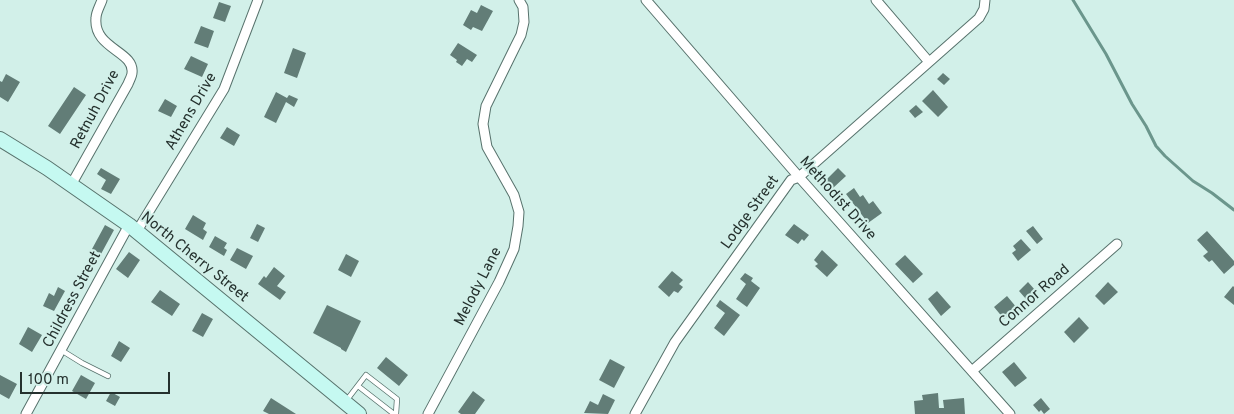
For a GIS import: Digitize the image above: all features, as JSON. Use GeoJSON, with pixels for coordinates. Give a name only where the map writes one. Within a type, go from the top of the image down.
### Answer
{"type":"FeatureCollection","features":[{"type":"Feature","properties":{"kind":"main road","name":"North Cherry Street"},"geometry":{"type":"LineString","coordinates":[[0,139],[133,228],[351,410]]}},
{"type":"Feature","properties":{"kind":"street","name":"Retnuh Drive"},"geometry":{"type":"LineString","coordinates":[[71,185],[133,72],[124,56],[101,39],[96,30],[96,18],[102,0]]}},
{"type":"Feature","properties":{"kind":"street","name":"Athens Drive"},"geometry":{"type":"LineString","coordinates":[[133,228],[224,89],[258,0]]}},
{"type":"Feature","properties":{"kind":"street","name":"Melody Lane"},"geometry":{"type":"LineString","coordinates":[[428,414],[514,249],[519,212],[517,203],[487,147],[483,124],[486,106],[515,47],[524,22],[523,7],[520,0]]}},
{"type":"Feature","properties":{"kind":"street","name":"Methodist Drive"},"geometry":{"type":"LineString","coordinates":[[646,0],[799,178],[1010,414]]}},
{"type":"Feature","properties":{"kind":"street"},"geometry":{"type":"LineString","coordinates":[[876,0],[929,62]]}},
{"type":"Feature","properties":{"kind":"street","name":"Lodge Street"},"geometry":{"type":"LineString","coordinates":[[635,414],[675,342],[791,180],[799,178],[979,18],[984,9],[985,0]]}},
{"type":"Feature","properties":{"kind":"street","name":"Childress Street"},"geometry":{"type":"LineString","coordinates":[[26,414],[61,350],[133,228]]}},
{"type":"Feature","properties":{"kind":"street","name":"Connor Road"},"geometry":{"type":"LineString","coordinates":[[972,370],[1117,244]]}},
{"type":"Feature","properties":{"kind":"lane"},"geometry":{"type":"LineString","coordinates":[[61,350],[108,376]]}},
{"type":"Feature","properties":{"kind":"lane"},"geometry":{"type":"LineString","coordinates":[[351,410],[358,386],[366,375],[396,399],[395,414]]}},
{"type":"Feature","properties":{"kind":"lane"},"geometry":{"type":"LineString","coordinates":[[358,386],[395,414]]}},
{"type":"Feature","properties":{"kind":"building"},"geometry":{"type":"Polygon","coordinates":[[[219,2],[231,6],[225,22],[213,18],[219,2]]]}},
{"type":"Feature","properties":{"kind":"building"},"geometry":{"type":"Polygon","coordinates":[[[481,5],[493,11],[482,31],[473,27],[471,30],[463,25],[471,10],[477,13],[481,5]]]}},
{"type":"Feature","properties":{"kind":"building"},"geometry":{"type":"Polygon","coordinates":[[[201,26],[214,31],[208,48],[194,43],[201,26]]]}},
{"type":"Feature","properties":{"kind":"building"},"geometry":{"type":"Polygon","coordinates":[[[458,43],[477,55],[472,62],[467,59],[462,66],[450,55],[458,43]]]}},
{"type":"Feature","properties":{"kind":"building"},"geometry":{"type":"Polygon","coordinates":[[[293,48],[306,53],[297,78],[284,73],[293,48]]]}},
{"type":"Feature","properties":{"kind":"building"},"geometry":{"type":"Polygon","coordinates":[[[191,56],[208,64],[202,77],[184,69],[191,56]]]}},
{"type":"Feature","properties":{"kind":"building"},"geometry":{"type":"Polygon","coordinates":[[[943,73],[950,79],[944,85],[937,79],[943,73]]]}},
{"type":"Feature","properties":{"kind":"building"},"geometry":{"type":"Polygon","coordinates":[[[6,74],[20,82],[8,102],[0,97],[0,81],[2,82],[6,74]]]}},
{"type":"Feature","properties":{"kind":"building"},"geometry":{"type":"Polygon","coordinates":[[[74,87],[86,95],[60,134],[48,126],[74,87]]]}},
{"type":"Feature","properties":{"kind":"building"},"geometry":{"type":"Polygon","coordinates":[[[933,90],[948,107],[938,117],[922,101],[933,90]]]}},
{"type":"Feature","properties":{"kind":"building"},"geometry":{"type":"Polygon","coordinates":[[[276,92],[287,98],[289,95],[298,99],[294,107],[286,102],[276,123],[264,117],[276,92]]]}},
{"type":"Feature","properties":{"kind":"building"},"geometry":{"type":"Polygon","coordinates":[[[165,99],[177,106],[171,117],[158,111],[165,99]]]}},
{"type":"Feature","properties":{"kind":"building"},"geometry":{"type":"Polygon","coordinates":[[[916,105],[923,112],[915,118],[909,111],[916,105]]]}},
{"type":"Feature","properties":{"kind":"building"},"geometry":{"type":"Polygon","coordinates":[[[227,127],[240,135],[234,146],[220,138],[227,127]]]}},
{"type":"Feature","properties":{"kind":"building"},"geometry":{"type":"Polygon","coordinates":[[[101,168],[120,179],[111,194],[101,189],[106,180],[97,174],[101,168]]]}},
{"type":"Feature","properties":{"kind":"building"},"geometry":{"type":"Polygon","coordinates":[[[838,168],[846,176],[833,188],[826,180],[838,168]]]}},
{"type":"Feature","properties":{"kind":"building"},"geometry":{"type":"Polygon","coordinates":[[[854,188],[860,197],[863,195],[869,204],[873,201],[882,213],[868,223],[846,194],[854,188]]]}},
{"type":"Feature","properties":{"kind":"building"},"geometry":{"type":"Polygon","coordinates":[[[193,215],[206,223],[203,229],[207,232],[203,240],[185,229],[193,215]]]}},
{"type":"Feature","properties":{"kind":"building"},"geometry":{"type":"Polygon","coordinates":[[[257,224],[265,228],[258,242],[250,238],[257,224]]]}},
{"type":"Feature","properties":{"kind":"building"},"geometry":{"type":"Polygon","coordinates":[[[794,224],[809,235],[798,244],[785,235],[794,224]]]}},
{"type":"Feature","properties":{"kind":"building"},"geometry":{"type":"Polygon","coordinates":[[[105,225],[114,230],[101,254],[92,249],[105,225]]]}},
{"type":"Feature","properties":{"kind":"building"},"geometry":{"type":"Polygon","coordinates":[[[1033,226],[1043,239],[1037,244],[1026,231],[1033,226]]]}},
{"type":"Feature","properties":{"kind":"building"},"geometry":{"type":"Polygon","coordinates":[[[1207,231],[1234,261],[1234,265],[1224,274],[1212,260],[1209,262],[1203,256],[1208,252],[1197,240],[1207,231]]]}},
{"type":"Feature","properties":{"kind":"building"},"geometry":{"type":"Polygon","coordinates":[[[215,236],[227,243],[224,248],[227,250],[224,256],[209,247],[215,236]]]}},
{"type":"Feature","properties":{"kind":"building"},"geometry":{"type":"Polygon","coordinates":[[[1021,239],[1031,250],[1018,261],[1012,253],[1016,250],[1013,246],[1021,239]]]}},
{"type":"Feature","properties":{"kind":"building"},"geometry":{"type":"Polygon","coordinates":[[[237,248],[253,256],[246,269],[230,260],[237,248]]]}},
{"type":"Feature","properties":{"kind":"building"},"geometry":{"type":"Polygon","coordinates":[[[822,250],[838,265],[827,277],[815,266],[818,264],[814,260],[822,250]]]}},
{"type":"Feature","properties":{"kind":"building"},"geometry":{"type":"Polygon","coordinates":[[[129,252],[140,260],[128,278],[116,269],[129,252]]]}},
{"type":"Feature","properties":{"kind":"building"},"geometry":{"type":"Polygon","coordinates":[[[346,254],[359,261],[351,277],[338,270],[346,254]]]}},
{"type":"Feature","properties":{"kind":"building"},"geometry":{"type":"Polygon","coordinates":[[[905,255],[923,274],[913,283],[895,264],[905,255]]]}},
{"type":"Feature","properties":{"kind":"building"},"geometry":{"type":"Polygon","coordinates":[[[274,267],[285,276],[277,286],[286,292],[280,300],[258,284],[264,276],[266,278],[274,267]]]}},
{"type":"Feature","properties":{"kind":"building"},"geometry":{"type":"Polygon","coordinates":[[[672,271],[683,280],[679,284],[683,287],[678,293],[674,291],[669,297],[658,287],[672,271]]]}},
{"type":"Feature","properties":{"kind":"building"},"geometry":{"type":"Polygon","coordinates":[[[745,273],[753,278],[751,281],[760,288],[747,307],[736,299],[746,284],[740,279],[745,273]]]}},
{"type":"Feature","properties":{"kind":"building"},"geometry":{"type":"Polygon","coordinates":[[[1028,282],[1035,290],[1026,299],[1019,291],[1028,282]]]}},
{"type":"Feature","properties":{"kind":"building"},"geometry":{"type":"Polygon","coordinates":[[[1108,282],[1118,292],[1104,305],[1095,296],[1108,282]]]}},
{"type":"Feature","properties":{"kind":"building"},"geometry":{"type":"Polygon","coordinates":[[[58,287],[65,291],[54,311],[43,306],[49,293],[54,296],[58,287]]]}},
{"type":"Feature","properties":{"kind":"building"},"geometry":{"type":"Polygon","coordinates":[[[1234,287],[1234,305],[1224,297],[1234,287]]]}},
{"type":"Feature","properties":{"kind":"building"},"geometry":{"type":"Polygon","coordinates":[[[160,290],[180,304],[172,316],[151,302],[160,290]]]}},
{"type":"Feature","properties":{"kind":"building"},"geometry":{"type":"Polygon","coordinates":[[[937,291],[951,307],[941,316],[928,299],[937,291]]]}},
{"type":"Feature","properties":{"kind":"building"},"geometry":{"type":"Polygon","coordinates":[[[1007,296],[1017,308],[1004,319],[994,307],[1007,296]]]}},
{"type":"Feature","properties":{"kind":"building"},"geometry":{"type":"Polygon","coordinates":[[[720,300],[740,315],[724,336],[714,328],[725,313],[716,306],[720,300]]]}},
{"type":"Feature","properties":{"kind":"building"},"geometry":{"type":"Polygon","coordinates":[[[327,305],[361,321],[346,352],[313,333],[327,305]]]}},
{"type":"Feature","properties":{"kind":"building"},"geometry":{"type":"Polygon","coordinates":[[[202,313],[213,319],[203,337],[192,331],[202,313]]]}},
{"type":"Feature","properties":{"kind":"building"},"geometry":{"type":"Polygon","coordinates":[[[1079,317],[1089,328],[1074,343],[1064,332],[1079,317]]]}},
{"type":"Feature","properties":{"kind":"building"},"geometry":{"type":"Polygon","coordinates":[[[28,327],[42,335],[32,352],[19,344],[28,327]]]}},
{"type":"Feature","properties":{"kind":"building"},"geometry":{"type":"Polygon","coordinates":[[[119,341],[130,348],[121,362],[111,356],[119,341]]]}},
{"type":"Feature","properties":{"kind":"building"},"geometry":{"type":"Polygon","coordinates":[[[386,357],[408,375],[399,386],[377,368],[386,357]]]}},
{"type":"Feature","properties":{"kind":"building"},"geometry":{"type":"Polygon","coordinates":[[[610,359],[625,367],[614,388],[599,380],[610,359]]]}},
{"type":"Feature","properties":{"kind":"building"},"geometry":{"type":"Polygon","coordinates":[[[1014,362],[1027,378],[1015,387],[1002,372],[1014,362]]]}},
{"type":"Feature","properties":{"kind":"building"},"geometry":{"type":"Polygon","coordinates":[[[0,375],[17,384],[9,399],[0,394],[0,375]]]}},
{"type":"Feature","properties":{"kind":"building"},"geometry":{"type":"Polygon","coordinates":[[[81,375],[95,383],[86,399],[72,391],[81,375]]]}},
{"type":"Feature","properties":{"kind":"building"},"geometry":{"type":"Polygon","coordinates":[[[473,391],[485,400],[475,414],[461,414],[458,412],[473,391]]]}},
{"type":"Feature","properties":{"kind":"building"},"geometry":{"type":"Polygon","coordinates":[[[111,392],[120,397],[115,406],[106,401],[111,392]]]}},
{"type":"Feature","properties":{"kind":"building"},"geometry":{"type":"Polygon","coordinates":[[[938,393],[939,408],[944,408],[943,400],[964,398],[965,414],[915,414],[914,401],[923,400],[922,395],[938,393]]]}},
{"type":"Feature","properties":{"kind":"building"},"geometry":{"type":"Polygon","coordinates":[[[603,394],[615,400],[608,414],[584,413],[590,401],[598,405],[603,394]]]}},
{"type":"Feature","properties":{"kind":"building"},"geometry":{"type":"Polygon","coordinates":[[[271,398],[296,414],[269,414],[263,411],[271,398]]]}},
{"type":"Feature","properties":{"kind":"building"},"geometry":{"type":"Polygon","coordinates":[[[1041,398],[1050,409],[1044,414],[1041,410],[1039,412],[1033,405],[1041,398]]]}},
{"type":"Feature","properties":{"kind":"waterway"},"geometry":{"type":"LineString","coordinates":[[1073,0],[1106,54],[1156,146],[1193,181],[1234,210]]}}]}
